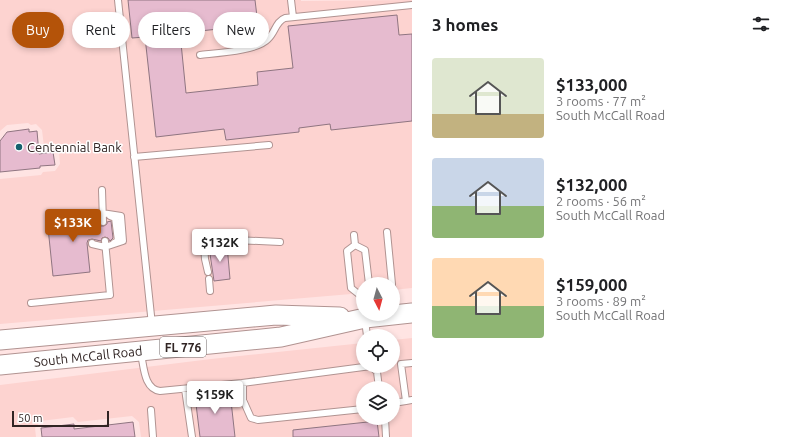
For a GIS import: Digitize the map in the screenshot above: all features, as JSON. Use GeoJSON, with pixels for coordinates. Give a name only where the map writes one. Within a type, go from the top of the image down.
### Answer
{"type":"FeatureCollection","features":[{"type":"Feature","properties":{"kind":"main road","name":"South McCall Road"},"geometry":{"type":"LineString","coordinates":[[0,340],[276,314],[356,318]]}},
{"type":"Feature","properties":{"kind":"main road","name":"South McCall Road"},"geometry":{"type":"LineString","coordinates":[[0,364],[280,337],[356,320]]}},
{"type":"Feature","properties":{"kind":"lane"},"geometry":{"type":"LineString","coordinates":[[118,0],[152,326]]}},
{"type":"Feature","properties":{"kind":"lane"},"geometry":{"type":"LineString","coordinates":[[291,0],[293,17]]}},
{"type":"Feature","properties":{"kind":"lane"},"geometry":{"type":"LineString","coordinates":[[200,55],[257,47],[268,40],[282,19],[412,5]]}},
{"type":"Feature","properties":{"kind":"lane"},"geometry":{"type":"LineString","coordinates":[[134,157],[269,145]]}},
{"type":"Feature","properties":{"kind":"lane"},"geometry":{"type":"LineString","coordinates":[[102,190],[102,213],[106,222]]}},
{"type":"Feature","properties":{"kind":"lane"},"geometry":{"type":"LineString","coordinates":[[93,223],[102,213]]}},
{"type":"Feature","properties":{"kind":"lane"},"geometry":{"type":"LineString","coordinates":[[95,242],[98,244],[123,241],[121,216],[102,213]]}},
{"type":"Feature","properties":{"kind":"lane"},"geometry":{"type":"LineString","coordinates":[[387,232],[391,277]]}},
{"type":"Feature","properties":{"kind":"lane"},"geometry":{"type":"LineString","coordinates":[[354,235],[355,246]]}},
{"type":"Feature","properties":{"kind":"lane"},"geometry":{"type":"LineString","coordinates":[[208,272],[204,245],[214,239],[280,242]]}},
{"type":"Feature","properties":{"kind":"lane"},"geometry":{"type":"LineString","coordinates":[[31,303],[110,295],[107,243]]}},
{"type":"Feature","properties":{"kind":"lane"},"geometry":{"type":"LineString","coordinates":[[355,246],[365,250],[368,277]]}},
{"type":"Feature","properties":{"kind":"lane"},"geometry":{"type":"LineString","coordinates":[[355,246],[347,251],[351,288],[356,292]]}},
{"type":"Feature","properties":{"kind":"lane"},"geometry":{"type":"LineString","coordinates":[[209,279],[210,291]]}},
{"type":"Feature","properties":{"kind":"lane"},"geometry":{"type":"LineString","coordinates":[[140,351],[147,383],[154,390],[185,389],[242,383],[356,368]]}},
{"type":"Feature","properties":{"kind":"lane"},"geometry":{"type":"LineString","coordinates":[[409,401],[401,364],[412,363]]}},
{"type":"Feature","properties":{"kind":"lane"},"geometry":{"type":"LineString","coordinates":[[242,383],[243,400],[250,418],[258,420],[356,410]]}},
{"type":"Feature","properties":{"kind":"lane"},"geometry":{"type":"LineString","coordinates":[[185,389],[192,437]]}},
{"type":"Feature","properties":{"kind":"lane"},"geometry":{"type":"LineString","coordinates":[[151,410],[153,437]]}},
{"type":"Feature","properties":{"kind":"lane"},"geometry":{"type":"LineString","coordinates":[[385,425],[386,437]]}},
{"type":"Feature","properties":{"kind":"shaded area"},"geometry":{"type":"Polygon","coordinates":[[[0,0],[412,0],[412,288],[400,289],[400,277],[356,277],[356,294],[0,324],[0,179],[41,175],[43,172],[55,171],[60,164],[59,151],[52,145],[44,147],[42,130],[36,124],[31,125],[28,123],[7,125],[0,131],[0,0]]]}},
{"type":"Feature","properties":{"kind":"shaded area"},"geometry":{"type":"Polygon","coordinates":[[[412,338],[412,437],[141,437],[139,422],[132,416],[78,422],[73,417],[41,421],[35,428],[36,437],[0,437],[0,385],[211,359],[356,344],[356,373],[400,373],[400,339],[412,338]]]}},
{"type":"Feature","properties":{"kind":"building"},"geometry":{"type":"Polygon","coordinates":[[[128,0],[255,0],[256,12],[213,12],[213,30],[205,30],[205,12],[138,12],[138,38],[132,38],[128,0]]]}},
{"type":"Feature","properties":{"kind":"building"},"geometry":{"type":"Polygon","coordinates":[[[397,15],[399,35],[412,34],[412,121],[331,130],[330,124],[299,128],[299,132],[226,140],[224,129],[156,137],[146,48],[182,48],[186,93],[258,85],[257,72],[293,68],[288,26],[397,15]]]}},
{"type":"Feature","properties":{"kind":"building","name":"Centennial Bank"},"geometry":{"type":"Polygon","coordinates":[[[29,129],[29,132],[37,131],[39,154],[53,152],[55,165],[0,172],[0,141],[7,132],[29,129]]]}},
{"type":"Feature","properties":{"kind":"building"},"geometry":{"type":"Polygon","coordinates":[[[84,214],[87,227],[91,227],[94,223],[99,223],[101,226],[104,226],[107,222],[111,221],[113,238],[110,241],[105,237],[102,238],[101,241],[92,239],[88,240],[90,272],[53,276],[47,218],[84,214]]]}},
{"type":"Feature","properties":{"kind":"building"},"geometry":{"type":"Polygon","coordinates":[[[227,245],[230,279],[214,281],[209,247],[227,245]]]}},
{"type":"Feature","properties":{"kind":"building"},"geometry":{"type":"Polygon","coordinates":[[[230,392],[235,437],[200,437],[195,396],[230,392]]]}},
{"type":"Feature","properties":{"kind":"building"},"geometry":{"type":"Polygon","coordinates":[[[133,422],[135,437],[42,437],[41,428],[74,424],[74,429],[133,422]]]}},
{"type":"Feature","properties":{"kind":"building"},"geometry":{"type":"Polygon","coordinates":[[[356,423],[356,425],[378,425],[379,437],[293,437],[293,430],[356,423]]]}},
{"type":"Feature","properties":{"kind":"place","name":"Centennial Bank"},"geometry":{"type":"Point","coordinates":[19,147]}}]}
